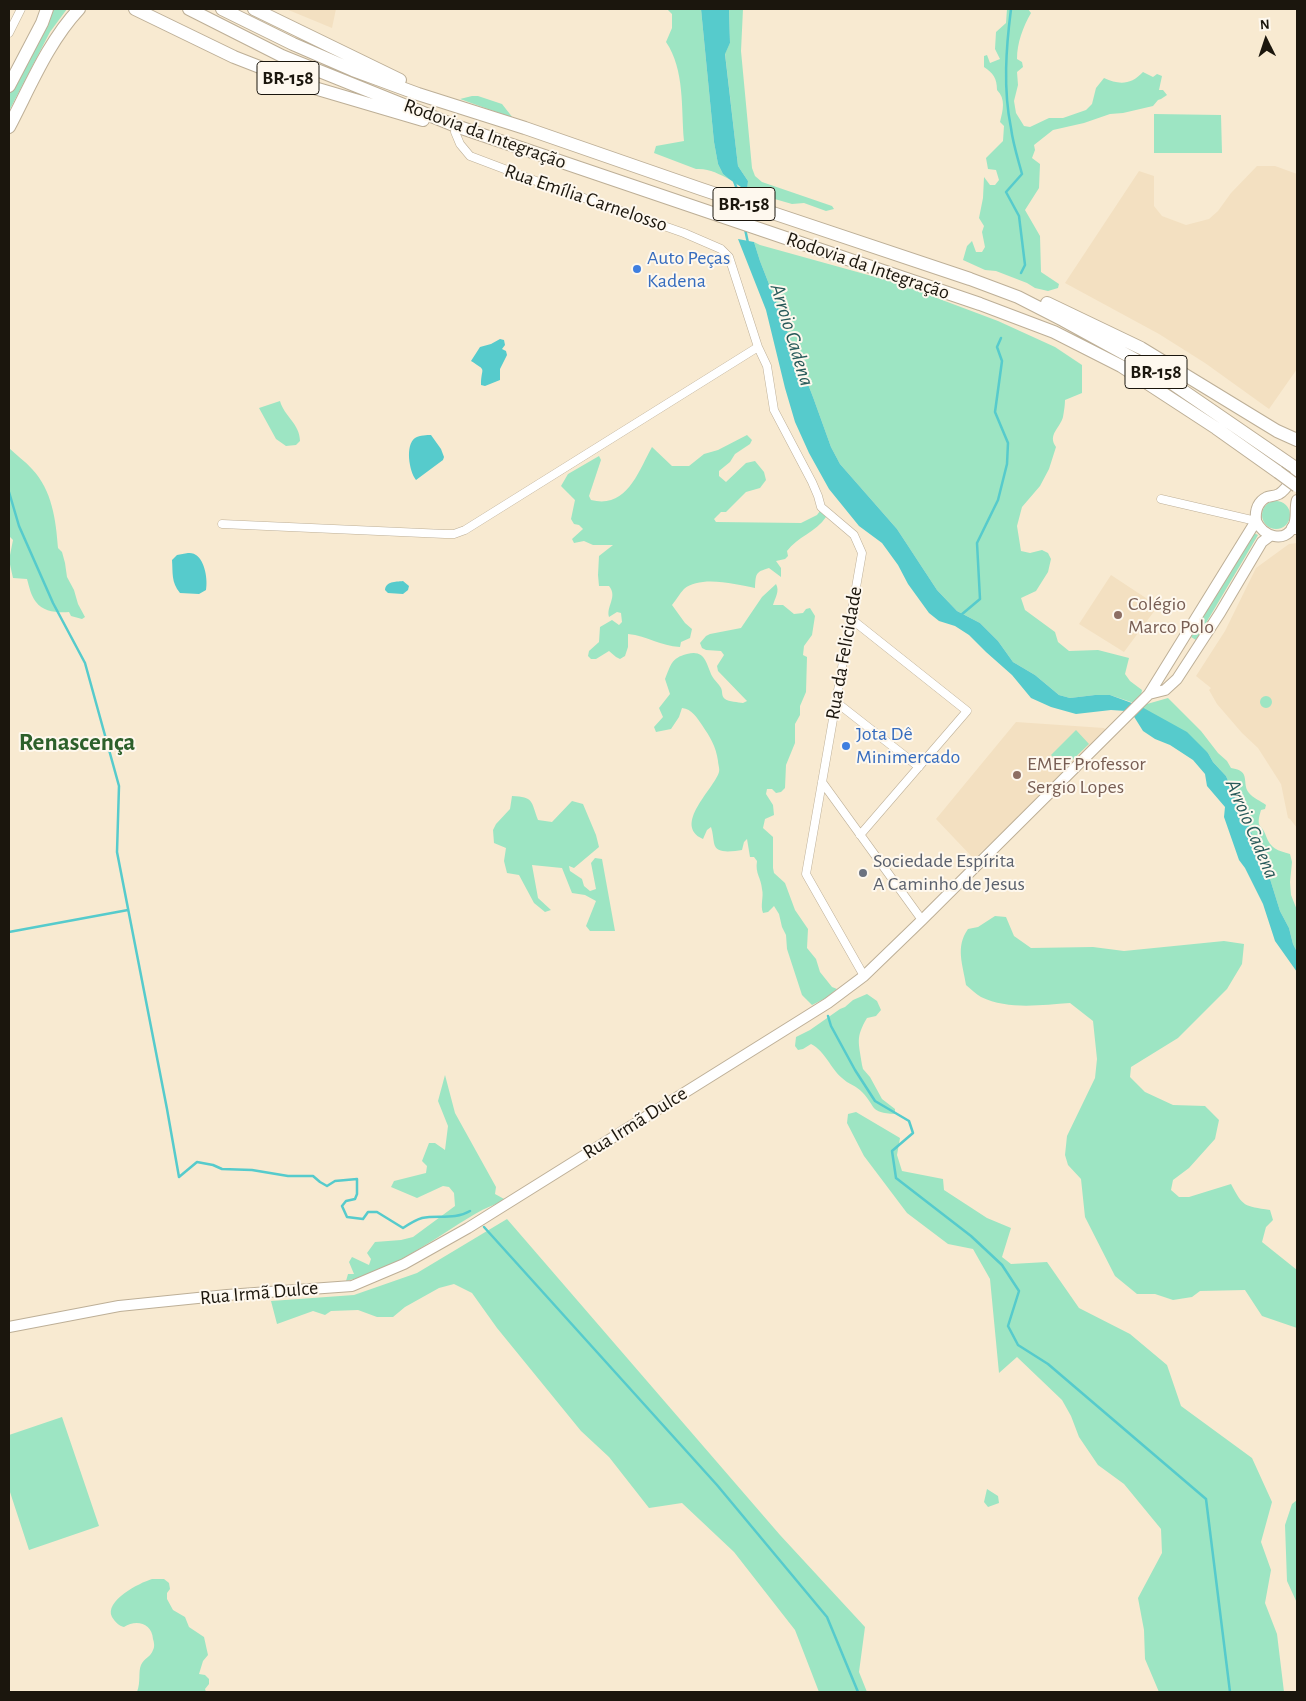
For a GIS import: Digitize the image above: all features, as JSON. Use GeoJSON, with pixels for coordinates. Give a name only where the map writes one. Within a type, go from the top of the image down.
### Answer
{"type":"FeatureCollection","features":[{"type":"Feature","properties":{"kind":"highway"},"geometry":{"type":"LineString","coordinates":[[9,86],[42,23],[47,9]]}},
{"type":"Feature","properties":{"kind":"highway"},"geometry":{"type":"LineString","coordinates":[[9,126],[53,43],[79,9]]}},
{"type":"Feature","properties":{"kind":"highway","name":"BR-158"},"geometry":{"type":"LineString","coordinates":[[135,9],[234,57],[312,87],[431,122],[453,125]]}},
{"type":"Feature","properties":{"kind":"highway","name":"Rodovia da Integração"},"geometry":{"type":"LineString","coordinates":[[189,9],[282,56],[453,125],[980,304],[1054,332],[1121,366],[1183,406],[1297,486]]}},
{"type":"Feature","properties":{"kind":"highway","name":"Rodovia da Integração"},"geometry":{"type":"LineString","coordinates":[[222,9],[302,48],[353,70],[418,94],[525,128],[1018,297],[1147,366],[1297,470]]}},
{"type":"Feature","properties":{"kind":"highway","name":"BR-158"},"geometry":{"type":"LineString","coordinates":[[254,9],[400,80],[418,94]]}},
{"type":"Feature","properties":{"kind":"highway"},"geometry":{"type":"LineString","coordinates":[[1018,297],[1049,303],[1107,330],[1141,348],[1278,431],[1297,440]]}},
{"type":"Feature","properties":{"kind":"street"},"geometry":{"type":"LineString","coordinates":[[9,33],[21,9]]}},
{"type":"Feature","properties":{"kind":"street","name":"Rua Emília Carnelosso"},"geometry":{"type":"LineString","coordinates":[[453,125],[460,144],[470,156],[544,184],[684,232],[721,249],[729,257],[758,347],[768,366],[774,410],[812,482],[821,508],[854,535],[862,553]]}},
{"type":"Feature","properties":{"kind":"street"},"geometry":{"type":"LineString","coordinates":[[222,524],[454,534],[465,530],[758,347]]}},
{"type":"Feature","properties":{"kind":"street","name":"Rua Irmã Dulce"},"geometry":{"type":"LineString","coordinates":[[9,1327],[118,1306],[227,1295],[352,1286],[370,1279],[404,1264],[468,1228],[828,1003],[864,976],[1147,696],[1185,639],[1256,522],[1256,512],[1260,503],[1268,497],[1277,495],[1286,487],[1297,470]]}},
{"type":"Feature","properties":{"kind":"street"},"geometry":{"type":"LineString","coordinates":[[1161,499],[1256,522],[1263,533],[1270,536],[1282,536],[1295,528],[1296,504],[1285,497],[1277,495]]}},
{"type":"Feature","properties":{"kind":"street","name":"Rua Irmã Dulce"},"geometry":{"type":"LineString","coordinates":[[1147,696],[1165,690],[1177,678],[1189,662],[1262,542],[1270,536]]}},
{"type":"Feature","properties":{"kind":"street","name":"Rua da Felicidade"},"geometry":{"type":"LineString","coordinates":[[862,553],[806,874],[864,976]]}},
{"type":"Feature","properties":{"kind":"street"},"geometry":{"type":"LineString","coordinates":[[850,618],[967,711],[860,835]]}},
{"type":"Feature","properties":{"kind":"street"},"geometry":{"type":"LineString","coordinates":[[1185,639],[1184,651],[1189,662]]}},
{"type":"Feature","properties":{"kind":"street"},"geometry":{"type":"LineString","coordinates":[[836,702],[920,767]]}},
{"type":"Feature","properties":{"kind":"street"},"geometry":{"type":"LineString","coordinates":[[822,782],[922,920]]}},
{"type":"Feature","properties":{"kind":"shaded area"},"geometry":{"type":"Polygon","coordinates":[[[286,9],[336,9],[332,28],[286,9]]]}},
{"type":"Feature","properties":{"kind":"shaded area"},"geometry":{"type":"Polygon","coordinates":[[[1257,166],[1275,166],[1297,174],[1297,369],[1269,409],[1205,363],[1159,334],[1065,283],[1139,171],[1154,176],[1154,206],[1162,216],[1186,225],[1209,219],[1257,166]]]}},
{"type":"Feature","properties":{"kind":"shaded area"},"geometry":{"type":"Polygon","coordinates":[[[1297,543],[1297,828],[1288,818],[1281,784],[1258,748],[1217,704],[1209,690],[1211,688],[1196,676],[1225,631],[1256,568],[1289,544],[1297,543]]]}},
{"type":"Feature","properties":{"kind":"shaded area","name":"Colégio Marco Polo"},"geometry":{"type":"Polygon","coordinates":[[[1111,575],[1158,606],[1124,652],[1079,624],[1111,575]]]}},
{"type":"Feature","properties":{"kind":"shaded area","name":"EMEF Professor Sergio Lopes"},"geometry":{"type":"Polygon","coordinates":[[[1016,722],[1104,728],[1107,731],[974,859],[936,819],[1016,722]]]}},
{"type":"Feature","properties":{"kind":"green space"},"geometry":{"type":"Polygon","coordinates":[[[54,9],[67,9],[50,32],[9,111],[9,94],[54,9]]]}},
{"type":"Feature","properties":{"kind":"green space"},"geometry":{"type":"Polygon","coordinates":[[[667,9],[701,9],[714,142],[718,164],[723,174],[729,179],[714,172],[696,169],[654,153],[656,146],[684,141],[679,77],[672,53],[666,42],[672,28],[672,14],[667,9]]]}},
{"type":"Feature","properties":{"kind":"green space"},"geometry":{"type":"Polygon","coordinates":[[[729,9],[743,9],[741,51],[752,168],[755,176],[762,182],[832,206],[834,209],[826,211],[804,203],[792,204],[747,191],[748,181],[738,166],[725,53],[730,43],[729,9]]]}},
{"type":"Feature","properties":{"kind":"green space"},"geometry":{"type":"Polygon","coordinates":[[[1007,9],[1028,9],[1031,13],[1019,41],[1017,59],[1022,62],[1023,67],[1017,72],[1018,85],[1014,101],[1016,113],[1024,126],[1030,127],[1049,118],[1063,118],[1086,110],[1092,104],[1096,88],[1104,78],[1120,83],[1134,79],[1143,72],[1153,77],[1157,74],[1162,76],[1159,90],[1163,90],[1167,95],[1158,100],[1153,106],[1110,114],[1084,123],[1053,130],[1034,145],[1035,150],[1032,158],[1040,164],[1039,188],[1025,210],[1040,236],[1041,272],[1059,284],[1058,288],[1048,291],[1035,288],[996,271],[985,270],[963,260],[967,246],[972,241],[976,252],[982,252],[985,247],[982,232],[984,226],[979,218],[983,198],[984,177],[990,185],[995,185],[999,180],[996,170],[988,169],[986,158],[1003,141],[1004,126],[1000,122],[1003,101],[997,90],[994,76],[984,67],[984,56],[987,55],[990,63],[1000,59],[995,49],[996,32],[1006,23],[1007,9]]]}},
{"type":"Feature","properties":{"kind":"green space"},"geometry":{"type":"Polygon","coordinates":[[[478,96],[502,104],[513,118],[460,99],[478,96]]]}},
{"type":"Feature","properties":{"kind":"green space"},"geometry":{"type":"Polygon","coordinates":[[[1154,114],[1221,115],[1222,153],[1154,153],[1154,114]]]}},
{"type":"Feature","properties":{"kind":"green space"},"geometry":{"type":"Polygon","coordinates":[[[754,242],[897,283],[998,321],[1055,347],[1082,365],[1082,393],[1065,400],[1063,417],[1053,435],[1056,447],[1049,469],[1040,486],[1022,507],[1017,526],[1021,551],[1030,553],[1042,550],[1048,553],[1051,559],[1048,572],[1036,591],[1021,598],[1025,610],[1055,632],[1058,642],[1069,651],[1098,650],[1129,658],[1125,674],[1130,681],[1142,690],[1141,696],[1134,703],[1110,695],[1070,698],[1059,695],[1035,675],[1013,662],[998,641],[980,623],[957,611],[937,590],[897,529],[840,464],[831,447],[754,242]]]}},
{"type":"Feature","properties":{"kind":"green space"},"geometry":{"type":"Polygon","coordinates":[[[280,401],[299,435],[300,441],[296,445],[286,446],[276,439],[259,408],[280,401]]]}},
{"type":"Feature","properties":{"kind":"green space"},"geometry":{"type":"Polygon","coordinates":[[[747,435],[752,440],[750,444],[735,454],[730,462],[719,471],[719,476],[726,482],[746,463],[755,461],[764,472],[766,480],[760,488],[746,492],[726,512],[721,512],[714,519],[716,522],[801,523],[817,515],[820,511],[826,517],[817,527],[791,546],[787,551],[788,556],[785,559],[776,561],[781,568],[781,577],[769,568],[757,574],[755,588],[708,581],[699,582],[684,589],[672,605],[685,623],[692,629],[690,638],[681,642],[680,647],[628,634],[628,647],[625,656],[620,659],[609,651],[596,659],[591,659],[588,656],[589,651],[599,642],[600,627],[612,620],[619,625],[622,622],[621,613],[617,612],[609,617],[612,594],[609,586],[599,586],[599,556],[613,545],[593,545],[584,541],[574,543],[572,539],[583,529],[579,525],[574,524],[571,519],[575,500],[561,486],[568,474],[599,456],[601,460],[589,496],[591,500],[603,501],[614,499],[630,486],[652,447],[672,466],[689,466],[704,454],[718,450],[747,435]]]}},
{"type":"Feature","properties":{"kind":"green space"},"geometry":{"type":"Polygon","coordinates":[[[9,448],[32,469],[44,486],[52,506],[58,548],[62,552],[67,577],[85,617],[82,619],[71,616],[69,612],[56,612],[43,608],[33,597],[27,579],[13,578],[9,560],[13,540],[9,536],[9,448]]]}},
{"type":"Feature","properties":{"kind":"green space"},"geometry":{"type":"Polygon","coordinates":[[[1276,501],[1286,505],[1290,515],[1286,525],[1276,529],[1266,525],[1262,515],[1266,505],[1276,501]]]}},
{"type":"Feature","properties":{"kind":"green space"},"geometry":{"type":"Polygon","coordinates":[[[1254,533],[1258,535],[1196,640],[1191,637],[1254,533]]]}},
{"type":"Feature","properties":{"kind":"green space"},"geometry":{"type":"Polygon","coordinates":[[[776,584],[777,592],[773,605],[783,605],[794,614],[803,613],[806,609],[810,608],[815,616],[812,635],[804,646],[803,655],[807,657],[806,692],[800,706],[800,715],[795,724],[795,743],[786,765],[785,788],[781,792],[776,793],[772,789],[767,789],[766,794],[773,805],[774,815],[765,819],[763,828],[773,837],[774,873],[785,883],[795,910],[808,929],[807,948],[816,959],[820,972],[832,987],[837,989],[826,998],[812,1005],[802,995],[787,949],[786,935],[779,914],[774,906],[768,912],[763,913],[757,861],[754,857],[750,857],[747,839],[742,850],[721,851],[715,847],[711,827],[707,830],[703,839],[695,833],[692,825],[693,816],[719,771],[716,751],[710,738],[694,714],[682,708],[679,717],[671,729],[656,732],[654,727],[663,717],[659,708],[670,694],[665,679],[670,666],[675,660],[687,654],[698,654],[704,658],[725,699],[743,703],[747,701],[718,671],[717,666],[724,655],[721,651],[706,650],[702,648],[700,643],[710,634],[741,628],[762,597],[776,584]]]}},
{"type":"Feature","properties":{"kind":"green space"},"geometry":{"type":"Polygon","coordinates":[[[1264,696],[1268,696],[1272,702],[1268,708],[1264,708],[1260,704],[1260,700],[1264,696]]]}},
{"type":"Feature","properties":{"kind":"green space"},"geometry":{"type":"Polygon","coordinates":[[[1168,698],[1201,731],[1231,768],[1242,772],[1249,793],[1266,805],[1265,809],[1261,810],[1259,824],[1272,846],[1290,854],[1292,862],[1290,882],[1291,895],[1297,910],[1297,952],[1289,928],[1280,911],[1266,866],[1259,854],[1248,823],[1226,776],[1213,762],[1208,753],[1140,706],[1168,698]]]}},
{"type":"Feature","properties":{"kind":"green space"},"geometry":{"type":"Polygon","coordinates":[[[1076,730],[1089,744],[1064,768],[1051,755],[1076,730]]]}},
{"type":"Feature","properties":{"kind":"green space"},"geometry":{"type":"Polygon","coordinates":[[[512,796],[528,799],[531,801],[538,820],[552,822],[572,801],[583,804],[599,847],[574,868],[569,866],[570,871],[582,879],[584,886],[590,891],[596,889],[591,863],[595,858],[602,859],[615,931],[590,931],[586,926],[596,901],[585,895],[572,893],[562,868],[532,865],[538,898],[551,910],[545,912],[534,903],[519,875],[507,873],[504,861],[506,848],[494,843],[493,830],[510,809],[512,796]]]}},
{"type":"Feature","properties":{"kind":"green space"},"geometry":{"type":"Polygon","coordinates":[[[995,916],[1006,917],[1014,936],[1031,948],[1093,947],[1124,951],[1224,941],[1244,944],[1242,964],[1227,989],[1178,1038],[1131,1067],[1130,1077],[1145,1092],[1173,1105],[1205,1106],[1219,1120],[1215,1139],[1189,1168],[1173,1180],[1171,1190],[1179,1197],[1189,1197],[1231,1184],[1238,1197],[1245,1204],[1270,1210],[1273,1220],[1266,1227],[1262,1242],[1297,1270],[1297,1328],[1262,1316],[1245,1290],[1200,1291],[1192,1297],[1173,1300],[1155,1294],[1137,1294],[1115,1276],[1085,1217],[1081,1179],[1068,1165],[1065,1155],[1067,1136],[1095,1078],[1097,1059],[1093,1021],[1070,1003],[1025,1006],[1002,1004],[981,997],[966,985],[961,956],[964,936],[968,929],[978,927],[995,916]]]}},
{"type":"Feature","properties":{"kind":"green space"},"geometry":{"type":"Polygon","coordinates":[[[867,994],[877,1001],[881,1010],[876,1016],[867,1018],[859,1036],[862,1065],[882,1099],[895,1109],[895,1114],[881,1112],[874,1108],[860,1090],[838,1074],[816,1047],[811,1044],[798,1050],[795,1046],[796,1037],[810,1030],[853,1000],[867,994]]]}},
{"type":"Feature","properties":{"kind":"green space"},"geometry":{"type":"Polygon","coordinates":[[[445,1075],[455,1113],[496,1187],[495,1194],[506,1200],[479,1212],[397,1262],[364,1276],[346,1281],[348,1274],[354,1274],[349,1262],[352,1257],[369,1265],[371,1259],[367,1253],[375,1242],[413,1237],[455,1206],[454,1193],[449,1187],[443,1186],[417,1198],[391,1187],[394,1181],[426,1173],[427,1166],[422,1161],[429,1143],[435,1143],[445,1150],[448,1126],[438,1101],[445,1075]]]}},
{"type":"Feature","properties":{"kind":"green space"},"geometry":{"type":"Polygon","coordinates":[[[856,1112],[900,1138],[897,1155],[902,1171],[943,1179],[944,1190],[987,1218],[1011,1228],[1002,1257],[1011,1264],[1047,1262],[1079,1308],[1130,1334],[1167,1365],[1181,1406],[1252,1458],[1272,1502],[1261,1542],[1271,1570],[1265,1603],[1277,1634],[1284,1692],[1159,1692],[1145,1659],[1144,1630],[1138,1598],[1162,1553],[1161,1529],[1124,1484],[1098,1465],[1079,1437],[1062,1400],[1017,1357],[999,1373],[990,1279],[973,1249],[948,1244],[907,1213],[864,1156],[847,1123],[848,1114],[856,1112]]]}},
{"type":"Feature","properties":{"kind":"green space"},"geometry":{"type":"Polygon","coordinates":[[[507,1219],[780,1535],[865,1627],[859,1672],[867,1692],[819,1692],[795,1630],[734,1552],[682,1503],[649,1508],[609,1457],[581,1431],[497,1328],[472,1293],[454,1284],[439,1288],[405,1307],[393,1317],[377,1317],[358,1310],[331,1311],[325,1315],[313,1311],[277,1324],[271,1301],[354,1295],[417,1273],[507,1219]]]}},
{"type":"Feature","properties":{"kind":"green space"},"geometry":{"type":"Polygon","coordinates":[[[62,1417],[99,1526],[29,1550],[9,1489],[9,1435],[62,1417]]]}},
{"type":"Feature","properties":{"kind":"green space"},"geometry":{"type":"Polygon","coordinates":[[[987,1489],[998,1496],[999,1503],[988,1507],[984,1502],[987,1489]]]}},
{"type":"Feature","properties":{"kind":"green space"},"geometry":{"type":"Polygon","coordinates":[[[1297,1500],[1297,1603],[1287,1581],[1285,1525],[1292,1504],[1297,1500]]]}},
{"type":"Feature","properties":{"kind":"green space"},"geometry":{"type":"Polygon","coordinates":[[[152,1579],[164,1579],[169,1583],[170,1589],[167,1593],[167,1599],[173,1610],[185,1617],[189,1627],[204,1637],[208,1655],[203,1661],[199,1674],[205,1675],[209,1679],[209,1684],[205,1689],[206,1692],[137,1692],[141,1665],[151,1654],[154,1647],[152,1634],[150,1629],[143,1624],[133,1623],[124,1627],[120,1626],[113,1619],[111,1611],[113,1605],[124,1594],[139,1584],[152,1579]]]}},
{"type":"Feature","properties":{"kind":"water"},"geometry":{"type":"Polygon","coordinates":[[[701,9],[729,9],[730,43],[725,54],[738,166],[748,181],[747,191],[723,174],[718,164],[714,142],[701,9]]]}},
{"type":"Feature","properties":{"kind":"water","name":"Arroio Cadena"},"geometry":{"type":"Polygon","coordinates":[[[738,239],[754,242],[831,447],[840,464],[897,529],[937,590],[957,611],[980,623],[998,641],[1013,662],[1035,675],[1059,695],[1070,698],[1110,695],[1140,706],[1187,732],[1208,753],[1213,762],[1226,776],[1248,823],[1259,854],[1266,866],[1280,911],[1289,928],[1297,952],[1297,972],[1275,941],[1263,904],[1239,860],[1224,817],[1225,807],[1207,786],[1205,774],[1193,760],[1143,731],[1133,715],[1126,711],[1111,710],[1076,714],[1051,707],[1031,698],[1012,675],[969,635],[955,626],[939,621],[929,613],[882,543],[859,526],[829,489],[809,453],[795,422],[766,310],[738,239]]]}},
{"type":"Feature","properties":{"kind":"water"},"geometry":{"type":"Polygon","coordinates":[[[500,339],[504,340],[505,345],[502,349],[506,351],[507,355],[500,369],[500,380],[485,386],[481,385],[482,368],[471,361],[480,347],[500,339]]]}},
{"type":"Feature","properties":{"kind":"water"},"geometry":{"type":"Polygon","coordinates":[[[431,435],[441,449],[444,457],[443,460],[416,480],[410,465],[410,446],[415,438],[431,435]]]}},
{"type":"Feature","properties":{"kind":"water"},"geometry":{"type":"Polygon","coordinates":[[[194,554],[199,558],[205,571],[206,590],[199,594],[180,593],[174,581],[172,560],[177,555],[194,554]]]}},
{"type":"Feature","properties":{"kind":"water"},"geometry":{"type":"Polygon","coordinates":[[[403,581],[409,586],[408,590],[403,594],[388,593],[385,590],[389,583],[403,581]]]}},
{"type":"Feature","properties":{"kind":"waterway","name":"Arroio Cadena"},"geometry":{"type":"LineString","coordinates":[[1011,9],[1006,83],[1008,113],[1022,174],[1006,192],[1019,216],[1025,265],[1021,273]]}},
{"type":"Feature","properties":{"kind":"waterway","name":"Arroio Cadena"},"geometry":{"type":"LineString","coordinates":[[734,181],[740,197]]}},
{"type":"Feature","properties":{"kind":"waterway","name":"Arroio Cadena"},"geometry":{"type":"LineString","coordinates":[[743,207],[744,219]]}},
{"type":"Feature","properties":{"kind":"waterway","name":"Arroio Cadena"},"geometry":{"type":"LineString","coordinates":[[745,229],[748,243]]}},
{"type":"Feature","properties":{"kind":"waterway","name":"Arroio Cadena"},"geometry":{"type":"LineString","coordinates":[[961,615],[980,599],[977,543],[998,500],[1007,464],[1008,443],[995,412],[1002,361],[997,347],[1001,338]]}},
{"type":"Feature","properties":{"kind":"waterway"},"geometry":{"type":"LineString","coordinates":[[9,492],[19,526],[53,603],[85,663],[119,786],[117,852],[179,1177],[197,1162],[222,1169],[252,1170],[288,1176],[313,1176],[327,1186],[335,1181],[357,1179],[355,1199],[346,1201],[342,1206],[347,1217],[363,1219],[368,1212],[377,1212],[403,1228],[422,1218],[452,1216],[470,1211]]}},
{"type":"Feature","properties":{"kind":"waterway"},"geometry":{"type":"LineString","coordinates":[[9,932],[128,910]]}},
{"type":"Feature","properties":{"kind":"waterway"},"geometry":{"type":"LineString","coordinates":[[828,1016],[831,1026],[855,1070],[875,1101],[909,1121],[913,1133],[892,1151],[896,1178],[971,1236],[1002,1265],[1019,1291],[1008,1326],[1018,1345],[1048,1364],[1206,1499],[1230,1692]]}},
{"type":"Feature","properties":{"kind":"waterway"},"geometry":{"type":"LineString","coordinates":[[484,1227],[717,1485],[827,1617],[858,1692]]}},
{"type":"Feature","properties":{"kind":"place","name":"Auto Peças Kadena"},"geometry":{"type":"Point","coordinates":[637,269]}},
{"type":"Feature","properties":{"kind":"place","name":"Colégio Marco Polo"},"geometry":{"type":"Point","coordinates":[1118,615]}},
{"type":"Feature","properties":{"kind":"place","name":"Jota Dê Minimercado"},"geometry":{"type":"Point","coordinates":[846,746]}},
{"type":"Feature","properties":{"kind":"place","name":"EMEF Professor Sergio Lopes"},"geometry":{"type":"Point","coordinates":[1017,775]}},
{"type":"Feature","properties":{"kind":"place","name":"Sociedade Espírita A Caminho de Jesus"},"geometry":{"type":"Point","coordinates":[863,873]}},
{"type":"Feature","properties":{"kind":"district","name":"Renascença"},"geometry":{"type":"Point","coordinates":[77,742]}}]}
